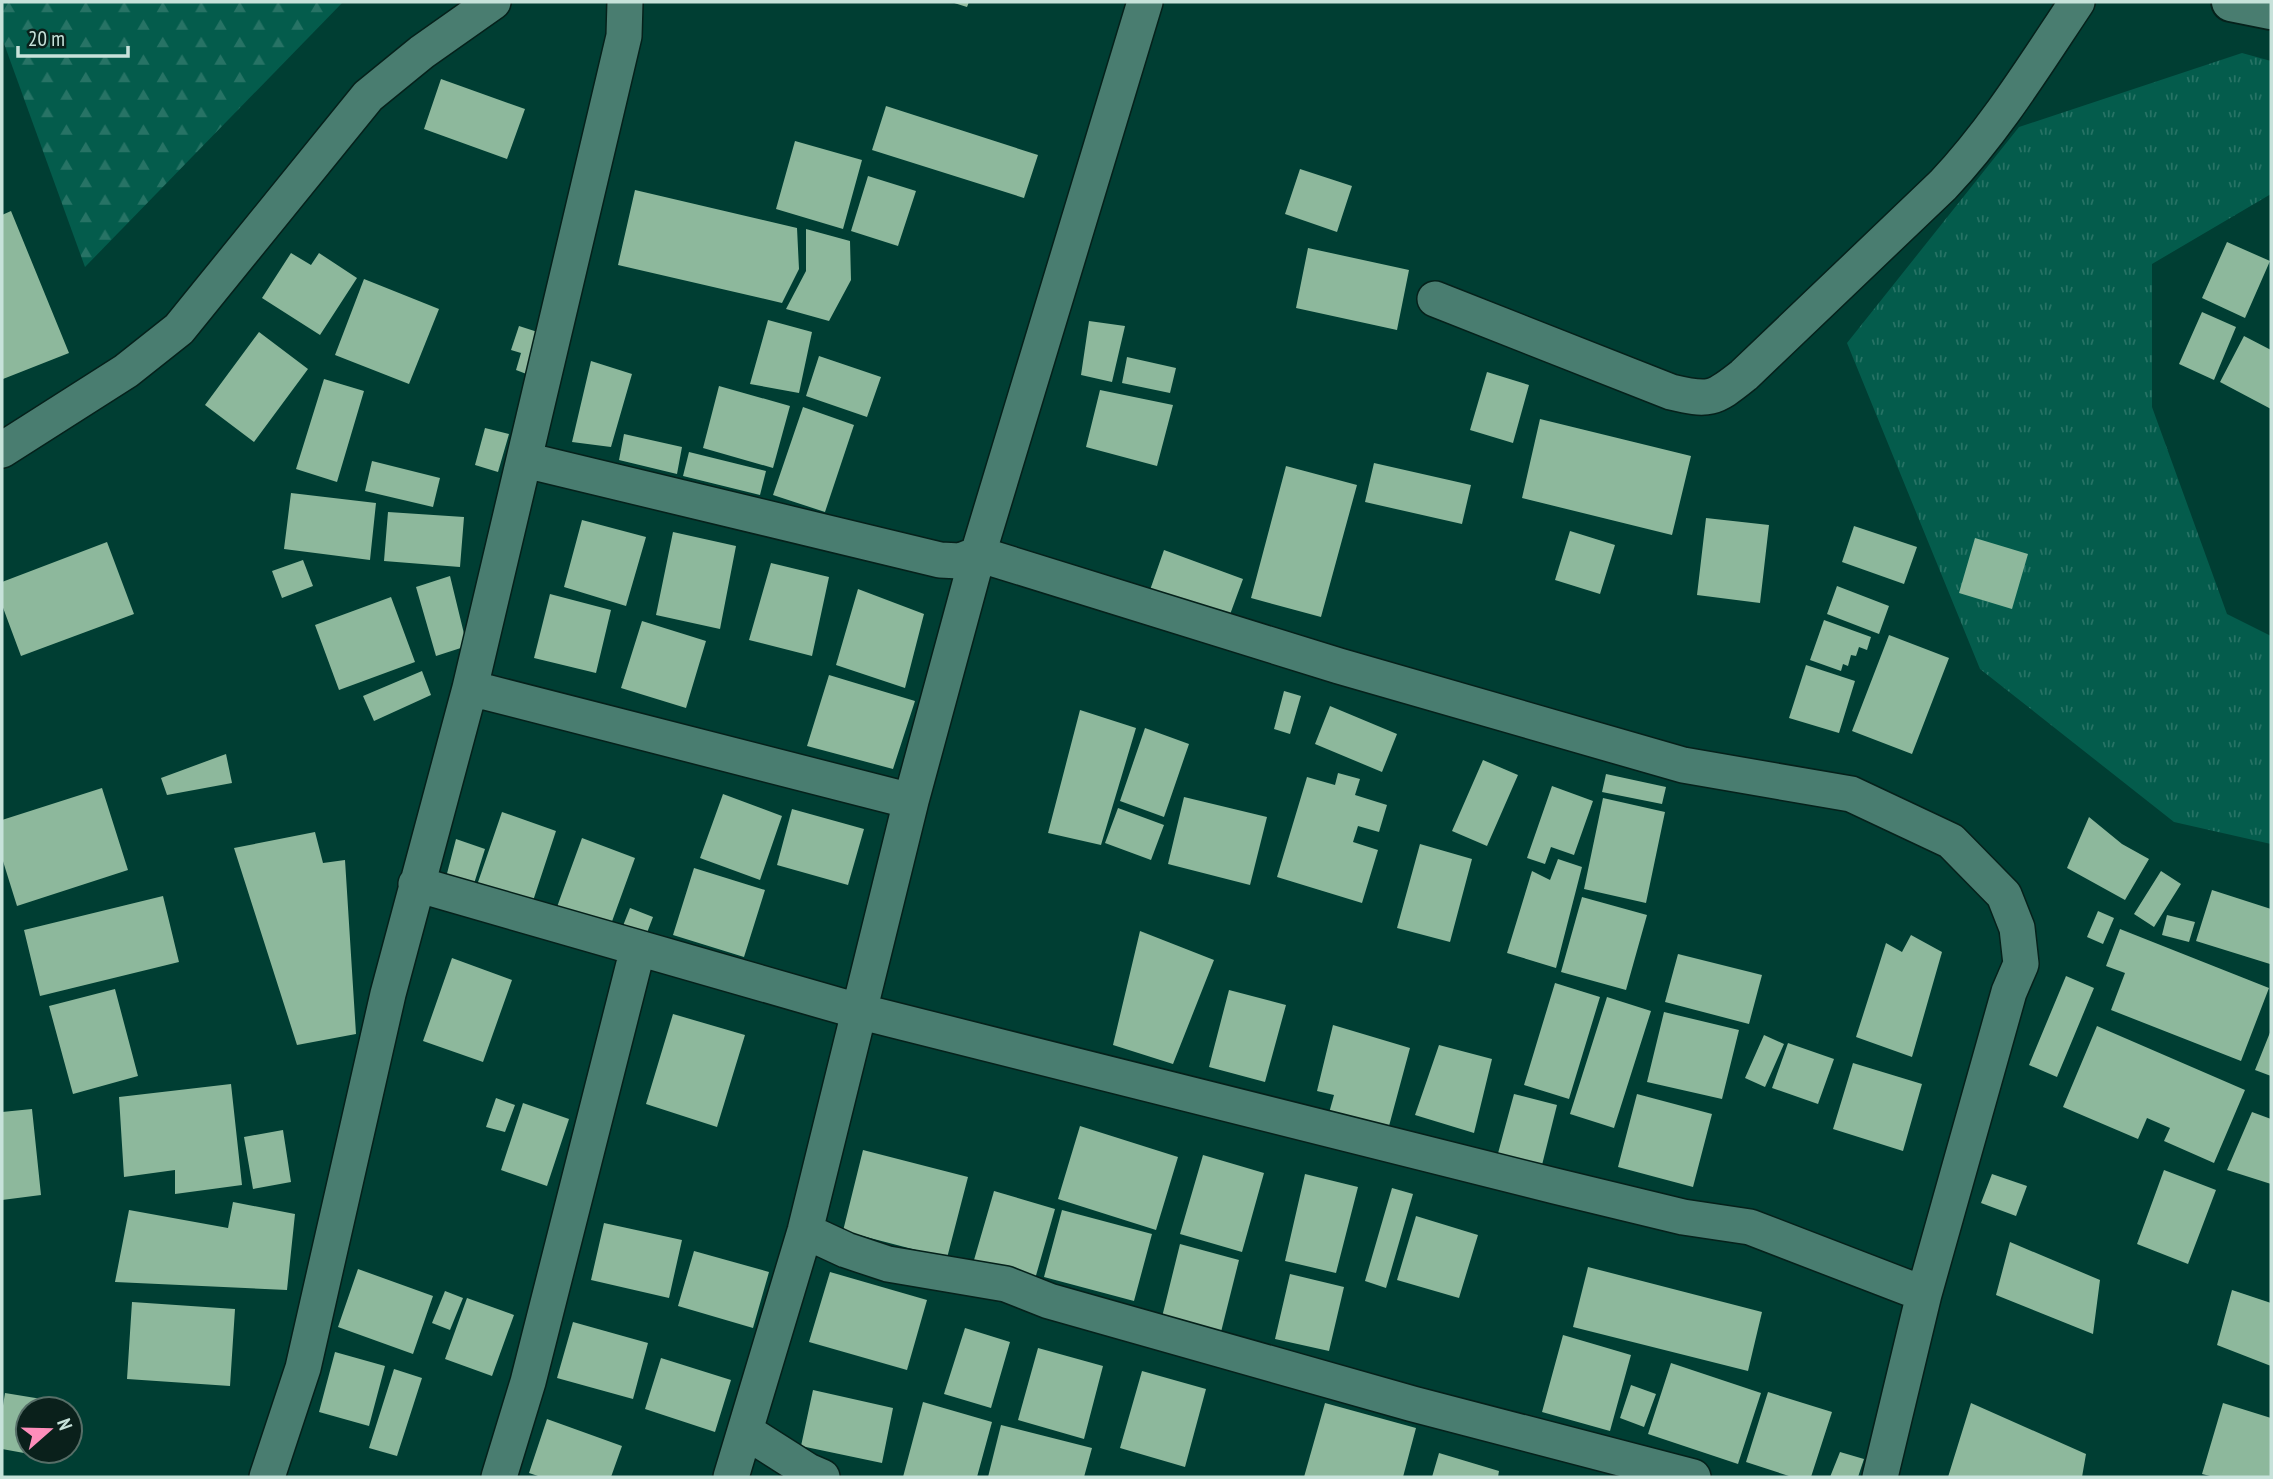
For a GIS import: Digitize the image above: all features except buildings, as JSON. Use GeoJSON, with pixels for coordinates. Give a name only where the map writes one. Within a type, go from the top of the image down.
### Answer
{"type":"FeatureCollection","features":[{"type":"Feature","properties":{"kind":"street"},"geometry":{"type":"LineString","coordinates":[[2,450],[126,371],[179,329],[368,96],[422,52],[493,2]]}},
{"type":"Feature","properties":{"kind":"street"},"geometry":{"type":"LineString","coordinates":[[267,1477],[303,1368],[384,1008],[470,688],[526,460],[624,36],[625,2]]}},
{"type":"Feature","properties":{"kind":"street"},"geometry":{"type":"LineString","coordinates":[[731,1477],[805,1231],[911,801],[978,554],[1145,2]]}},
{"type":"Feature","properties":{"kind":"street"},"geometry":{"type":"LineString","coordinates":[[1435,299],[1671,392],[1699,399],[1720,394],[1744,375],[1943,186],[1974,153],[2077,2]]}},
{"type":"Feature","properties":{"kind":"street"},"geometry":{"type":"LineString","coordinates":[[2231,2],[2271,10]]}},
{"type":"Feature","properties":{"kind":"street"},"geometry":{"type":"LineString","coordinates":[[526,460],[940,560],[960,561],[978,554],[1326,662],[1683,765],[1851,794],[1951,841],[2004,895],[2017,928],[2021,964],[2009,992],[1924,1294],[1880,1477]]}},
{"type":"Feature","properties":{"kind":"street"},"geometry":{"type":"LineString","coordinates":[[470,688],[911,801]]}},
{"type":"Feature","properties":{"kind":"street"},"geometry":{"type":"LineString","coordinates":[[416,884],[858,1011],[1683,1217],[1750,1227],[1924,1294]]}},
{"type":"Feature","properties":{"kind":"street"},"geometry":{"type":"LineString","coordinates":[[499,1477],[528,1382],[638,948]]}},
{"type":"Feature","properties":{"kind":"street"},"geometry":{"type":"LineString","coordinates":[[805,1231],[846,1250],[888,1264],[1006,1284],[1049,1301],[1413,1404],[1693,1477]]}},
{"type":"Feature","properties":{"kind":"street"},"geometry":{"type":"LineString","coordinates":[[745,1431],[807,1471],[822,1477]]}},
{"type":"Feature","properties":{"kind":"green space"},"geometry":{"type":"Polygon","coordinates":[[[2,2],[343,2],[85,267],[2,38],[2,2]]]}},
{"type":"Feature","properties":{"kind":"green space"},"geometry":{"type":"Polygon","coordinates":[[[2242,53],[2271,61],[2271,194],[2152,264],[2152,407],[2227,614],[2271,636],[2271,844],[2174,822],[1980,669],[1847,343],[2019,127],[2242,53]]]}}]}
